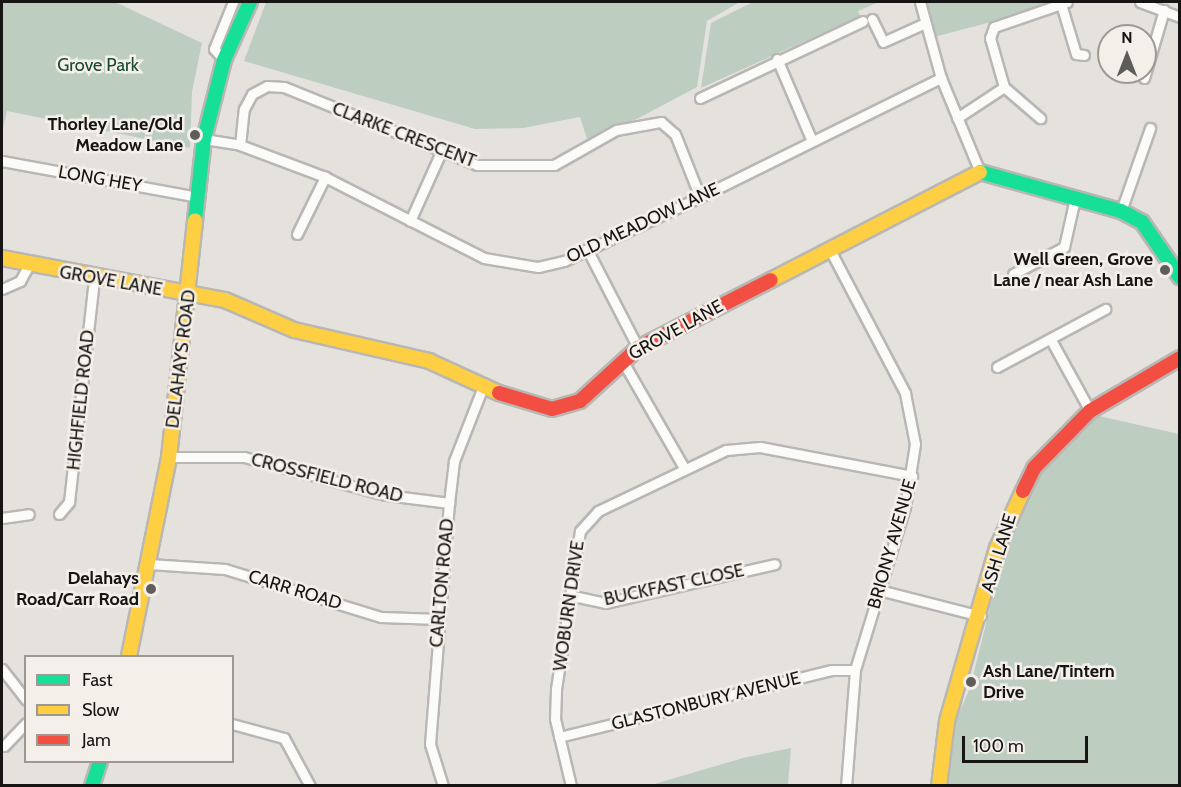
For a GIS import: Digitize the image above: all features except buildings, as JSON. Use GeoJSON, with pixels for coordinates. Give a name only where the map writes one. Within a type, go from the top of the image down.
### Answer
{"type":"FeatureCollection","features":[{"type":"Feature","properties":{"kind":"street","name":"DELAHAYS ROAD"},"geometry":{"type":"LineString","coordinates":[[224,60],[214,49],[233,2]]}},
{"type":"Feature","properties":{"kind":"street","name":"DELAHAYS ROAD"},"geometry":{"type":"LineString","coordinates":[[129,655],[169,457],[189,295],[204,140],[224,60],[250,2]]}},
{"type":"Feature","properties":{"kind":"street"},"geometry":{"type":"LineString","coordinates":[[920,2],[941,78],[980,172],[1121,211],[1142,222],[1178,271]]}},
{"type":"Feature","properties":{"kind":"street"},"geometry":{"type":"LineString","coordinates":[[1140,2],[1179,17]]}},
{"type":"Feature","properties":{"kind":"street"},"geometry":{"type":"LineString","coordinates":[[1040,118],[1004,87],[990,33],[1064,3],[1076,54],[1084,55]]}},
{"type":"Feature","properties":{"kind":"street"},"geometry":{"type":"LineString","coordinates":[[1157,33],[1164,10]]}},
{"type":"Feature","properties":{"kind":"street"},"geometry":{"type":"LineString","coordinates":[[700,98],[777,59],[867,20],[883,42],[925,23]]}},
{"type":"Feature","properties":{"kind":"street"},"geometry":{"type":"LineString","coordinates":[[777,59],[812,141]]}},
{"type":"Feature","properties":{"kind":"street","name":"OLD MEADOW LANE"},"geometry":{"type":"LineString","coordinates":[[204,140],[240,145],[326,177],[410,221],[512,267],[564,261],[700,198],[941,78]]}},
{"type":"Feature","properties":{"kind":"street","name":"CLARKE CRESCENT"},"geometry":{"type":"LineString","coordinates":[[240,145],[244,109],[252,94],[267,86],[284,87],[477,165],[554,165],[616,130],[661,122],[675,134],[700,198]]}},
{"type":"Feature","properties":{"kind":"street"},"geometry":{"type":"LineString","coordinates":[[957,118],[1004,87]]}},
{"type":"Feature","properties":{"kind":"street"},"geometry":{"type":"LineString","coordinates":[[1121,211],[1150,128]]}},
{"type":"Feature","properties":{"kind":"street"},"geometry":{"type":"LineString","coordinates":[[410,221],[441,152]]}},
{"type":"Feature","properties":{"kind":"street","name":"LONG HEY"},"geometry":{"type":"LineString","coordinates":[[2,161],[199,197]]}},
{"type":"Feature","properties":{"kind":"street","name":"GROVE LANE"},"geometry":{"type":"LineString","coordinates":[[2,258],[94,280],[225,300],[294,330],[429,361],[524,404],[566,407],[591,393],[622,360],[638,348],[980,172]]}},
{"type":"Feature","properties":{"kind":"street"},"geometry":{"type":"LineString","coordinates":[[297,234],[326,177]]}},
{"type":"Feature","properties":{"kind":"street"},"geometry":{"type":"LineString","coordinates":[[1013,273],[1064,247],[1075,198]]}},
{"type":"Feature","properties":{"kind":"street","name":"BRIONY AVENUE"},"geometry":{"type":"LineString","coordinates":[[829,248],[905,393],[915,444],[912,476],[855,670],[846,786]]}},
{"type":"Feature","properties":{"kind":"street"},"geometry":{"type":"LineString","coordinates":[[587,249],[638,348]]}},
{"type":"Feature","properties":{"kind":"street"},"geometry":{"type":"LineString","coordinates":[[2,289],[20,281],[29,265]]}},
{"type":"Feature","properties":{"kind":"street","name":"HIGHFIELD ROAD"},"geometry":{"type":"LineString","coordinates":[[59,514],[69,502],[94,280]]}},
{"type":"Feature","properties":{"kind":"street"},"geometry":{"type":"LineString","coordinates":[[998,368],[1105,309]]}},
{"type":"Feature","properties":{"kind":"street"},"geometry":{"type":"LineString","coordinates":[[1051,340],[1090,411]]}},
{"type":"Feature","properties":{"kind":"street","name":"ASH LANE"},"geometry":{"type":"LineString","coordinates":[[939,786],[947,721],[981,616],[997,548],[1034,468],[1090,411],[1179,358]]}},
{"type":"Feature","properties":{"kind":"street"},"geometry":{"type":"LineString","coordinates":[[622,360],[683,466]]}},
{"type":"Feature","properties":{"kind":"street","name":"CARLTON ROAD"},"geometry":{"type":"LineString","coordinates":[[443,786],[430,744],[448,503],[454,461],[484,384]]}},
{"type":"Feature","properties":{"kind":"street","name":"WOBURN DRIVE"},"geometry":{"type":"LineString","coordinates":[[571,786],[559,737],[556,689],[573,596],[580,531],[598,511],[683,466],[726,450],[760,447],[912,476]]}},
{"type":"Feature","properties":{"kind":"street","name":"CROSSFIELD ROAD"},"geometry":{"type":"LineString","coordinates":[[169,457],[244,457],[386,495],[448,503]]}},
{"type":"Feature","properties":{"kind":"street"},"geometry":{"type":"LineString","coordinates":[[2,518],[29,514]]}},
{"type":"Feature","properties":{"kind":"street","name":"CARR ROAD"},"geometry":{"type":"LineString","coordinates":[[149,564],[225,569],[381,617],[440,619]]}},
{"type":"Feature","properties":{"kind":"street","name":"BUCKFAST CLOSE"},"geometry":{"type":"LineString","coordinates":[[573,596],[605,603],[775,564]]}},
{"type":"Feature","properties":{"kind":"street"},"geometry":{"type":"LineString","coordinates":[[879,590],[981,616]]}},
{"type":"Feature","properties":{"kind":"street"},"geometry":{"type":"LineString","coordinates":[[4,667],[24,697]]}},
{"type":"Feature","properties":{"kind":"street","name":"GLASTONBURY AVENUE"},"geometry":{"type":"LineString","coordinates":[[559,737],[831,670],[855,670]]}},
{"type":"Feature","properties":{"kind":"street"},"geometry":{"type":"LineString","coordinates":[[4,746],[24,725]]}},
{"type":"Feature","properties":{"kind":"street"},"geometry":{"type":"LineString","coordinates":[[234,725],[284,738],[309,786]]}},
{"type":"Feature","properties":{"kind":"street"},"geometry":{"type":"LineString","coordinates":[[92,786],[100,763]]}},
{"type":"Feature","properties":{"kind":"green space","name":"Grove Park"},"geometry":{"type":"Polygon","coordinates":[[[2,2],[115,2],[202,43],[192,92],[190,148],[7,111],[2,133],[2,2]]]}},
{"type":"Feature","properties":{"kind":"green space"},"geometry":{"type":"Polygon","coordinates":[[[266,2],[740,2],[707,21],[697,87],[635,120],[608,127],[588,142],[580,117],[523,128],[475,129],[244,61],[266,2]]]}},
{"type":"Feature","properties":{"kind":"green space"},"geometry":{"type":"Polygon","coordinates":[[[753,2],[879,2],[858,11],[860,16],[701,88],[711,23],[753,2]]]}},
{"type":"Feature","properties":{"kind":"green space"},"geometry":{"type":"Polygon","coordinates":[[[920,2],[1067,2],[930,38],[920,2]]]}},
{"type":"Feature","properties":{"kind":"green space"},"geometry":{"type":"Polygon","coordinates":[[[1099,416],[1179,434],[1179,785],[947,786],[953,726],[970,688],[1010,527],[1042,469],[1077,429],[1099,416]]]}},
{"type":"Feature","properties":{"kind":"green space"},"geometry":{"type":"Polygon","coordinates":[[[791,748],[788,785],[651,785],[743,758],[791,748]]]}},
{"type":"Feature","properties":{"kind":"traffic: fast"},"geometry":{"type":"LineString","coordinates":[[195,220],[204,139],[224,60],[250,2]]}},
{"type":"Feature","properties":{"kind":"traffic: fast"},"geometry":{"type":"LineString","coordinates":[[980,172],[1121,211],[1142,222],[1180,277]]}},
{"type":"Feature","properties":{"kind":"traffic: fast"},"geometry":{"type":"LineString","coordinates":[[92,786],[100,763]]}},
{"type":"Feature","properties":{"kind":"traffic: slow"},"geometry":{"type":"LineString","coordinates":[[771,280],[980,172]]}},
{"type":"Feature","properties":{"kind":"traffic: slow"},"geometry":{"type":"LineString","coordinates":[[129,655],[169,457],[195,220]]}},
{"type":"Feature","properties":{"kind":"traffic: slow"},"geometry":{"type":"LineString","coordinates":[[2,258],[225,300],[294,330],[429,361],[499,393]]}},
{"type":"Feature","properties":{"kind":"traffic: slow"},"geometry":{"type":"LineString","coordinates":[[939,786],[947,721],[997,548],[1023,491]]}},
{"type":"Feature","properties":{"kind":"traffic: jam"},"geometry":{"type":"LineString","coordinates":[[499,393],[552,409],[580,401],[638,348],[771,280]]}},
{"type":"Feature","properties":{"kind":"traffic: jam"},"geometry":{"type":"LineString","coordinates":[[1023,491],[1034,468],[1090,411],[1180,358]]}},
{"type":"Feature","properties":{"kind":"place","name":"Thorley Lane/Old Meadow Lane"},"geometry":{"type":"Point","coordinates":[195,135]}},
{"type":"Feature","properties":{"kind":"place","name":"Well Green, Grove Lane / near Ash Lane"},"geometry":{"type":"Point","coordinates":[1165,270]}},
{"type":"Feature","properties":{"kind":"place","name":"Delahays Road/Carr Road"},"geometry":{"type":"Point","coordinates":[151,589]}},
{"type":"Feature","properties":{"kind":"place","name":"Ash Lane/Tintern Drive"},"geometry":{"type":"Point","coordinates":[971,682]}}]}
